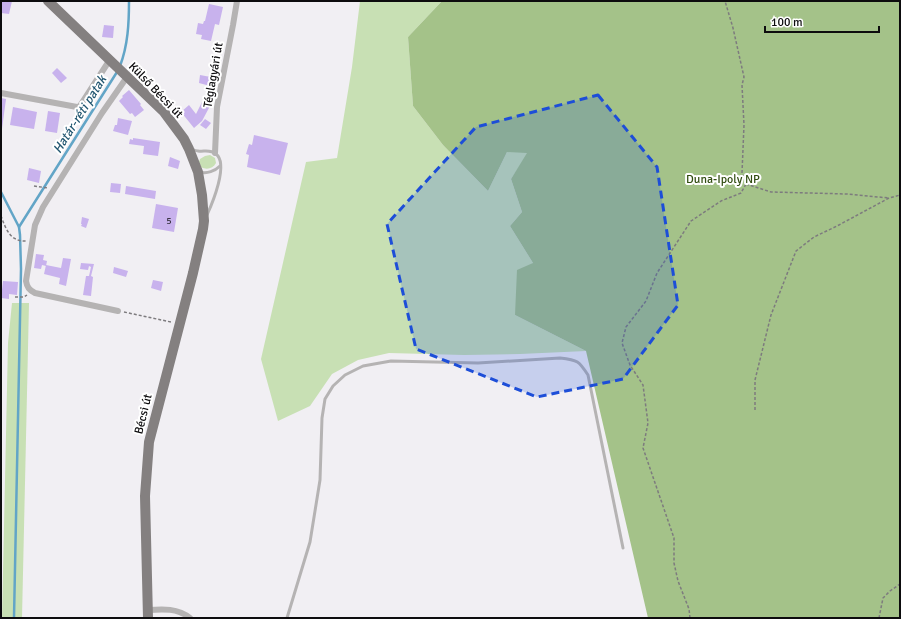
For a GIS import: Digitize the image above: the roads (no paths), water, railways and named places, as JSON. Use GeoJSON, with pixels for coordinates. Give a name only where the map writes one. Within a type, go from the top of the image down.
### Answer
{"type":"FeatureCollection","features":[{"type":"Feature","properties":{"kind":"main road","name":"Külső Bécsi út"},"geometry":{"type":"LineString","coordinates":[[48,1],[164,112],[184,139],[193,153],[198,172],[204,220]]}},
{"type":"Feature","properties":{"kind":"main road","name":"Bécsi út"},"geometry":{"type":"LineString","coordinates":[[148,614],[145,496],[150,442],[193,274],[204,220]]}},
{"type":"Feature","properties":{"kind":"street","name":"Téglagyári út"},"geometry":{"type":"LineString","coordinates":[[216,153],[217,107],[233,25],[236,1]]}},
{"type":"Feature","properties":{"kind":"street"},"geometry":{"type":"LineString","coordinates":[[1,93],[77,107],[80,106],[109,61]]}},
{"type":"Feature","properties":{"kind":"street"},"geometry":{"type":"LineString","coordinates":[[118,311],[35,293],[30,290],[26,281],[35,225],[43,208],[102,113],[127,77]]}},
{"type":"Feature","properties":{"kind":"street"},"geometry":{"type":"LineString","coordinates":[[148,614],[171,609],[186,614],[190,618]]}},
{"type":"Feature","properties":{"kind":"lane"},"geometry":{"type":"LineString","coordinates":[[193,153],[211,151],[216,153],[219,157],[220,176],[211,206],[204,220]]}},
{"type":"Feature","properties":{"kind":"lane"},"geometry":{"type":"LineString","coordinates":[[198,172],[210,172],[216,170],[220,166]]}},
{"type":"Feature","properties":{"kind":"lane"},"geometry":{"type":"LineString","coordinates":[[287,618],[310,542],[320,480],[322,418],[326,399],[333,386],[345,375],[363,366],[391,361],[478,363],[560,358],[572,359],[580,364],[588,375],[623,548]]}},
{"type":"Feature","properties":{"kind":"waterway","name":"Határ-réti patak"},"geometry":{"type":"LineString","coordinates":[[120,66],[128,34],[129,1]]}},
{"type":"Feature","properties":{"kind":"waterway","name":"Határ-réti patak"},"geometry":{"type":"LineString","coordinates":[[19,227],[117,72]]}},
{"type":"Feature","properties":{"kind":"waterway"},"geometry":{"type":"LineString","coordinates":[[1,192],[19,227],[20,235],[21,269],[14,618]]}},
{"type":"Feature","properties":{"kind":"park label","name":"Duna-Ipoly NP"},"geometry":{"type":"Point","coordinates":[723,179]}}]}
